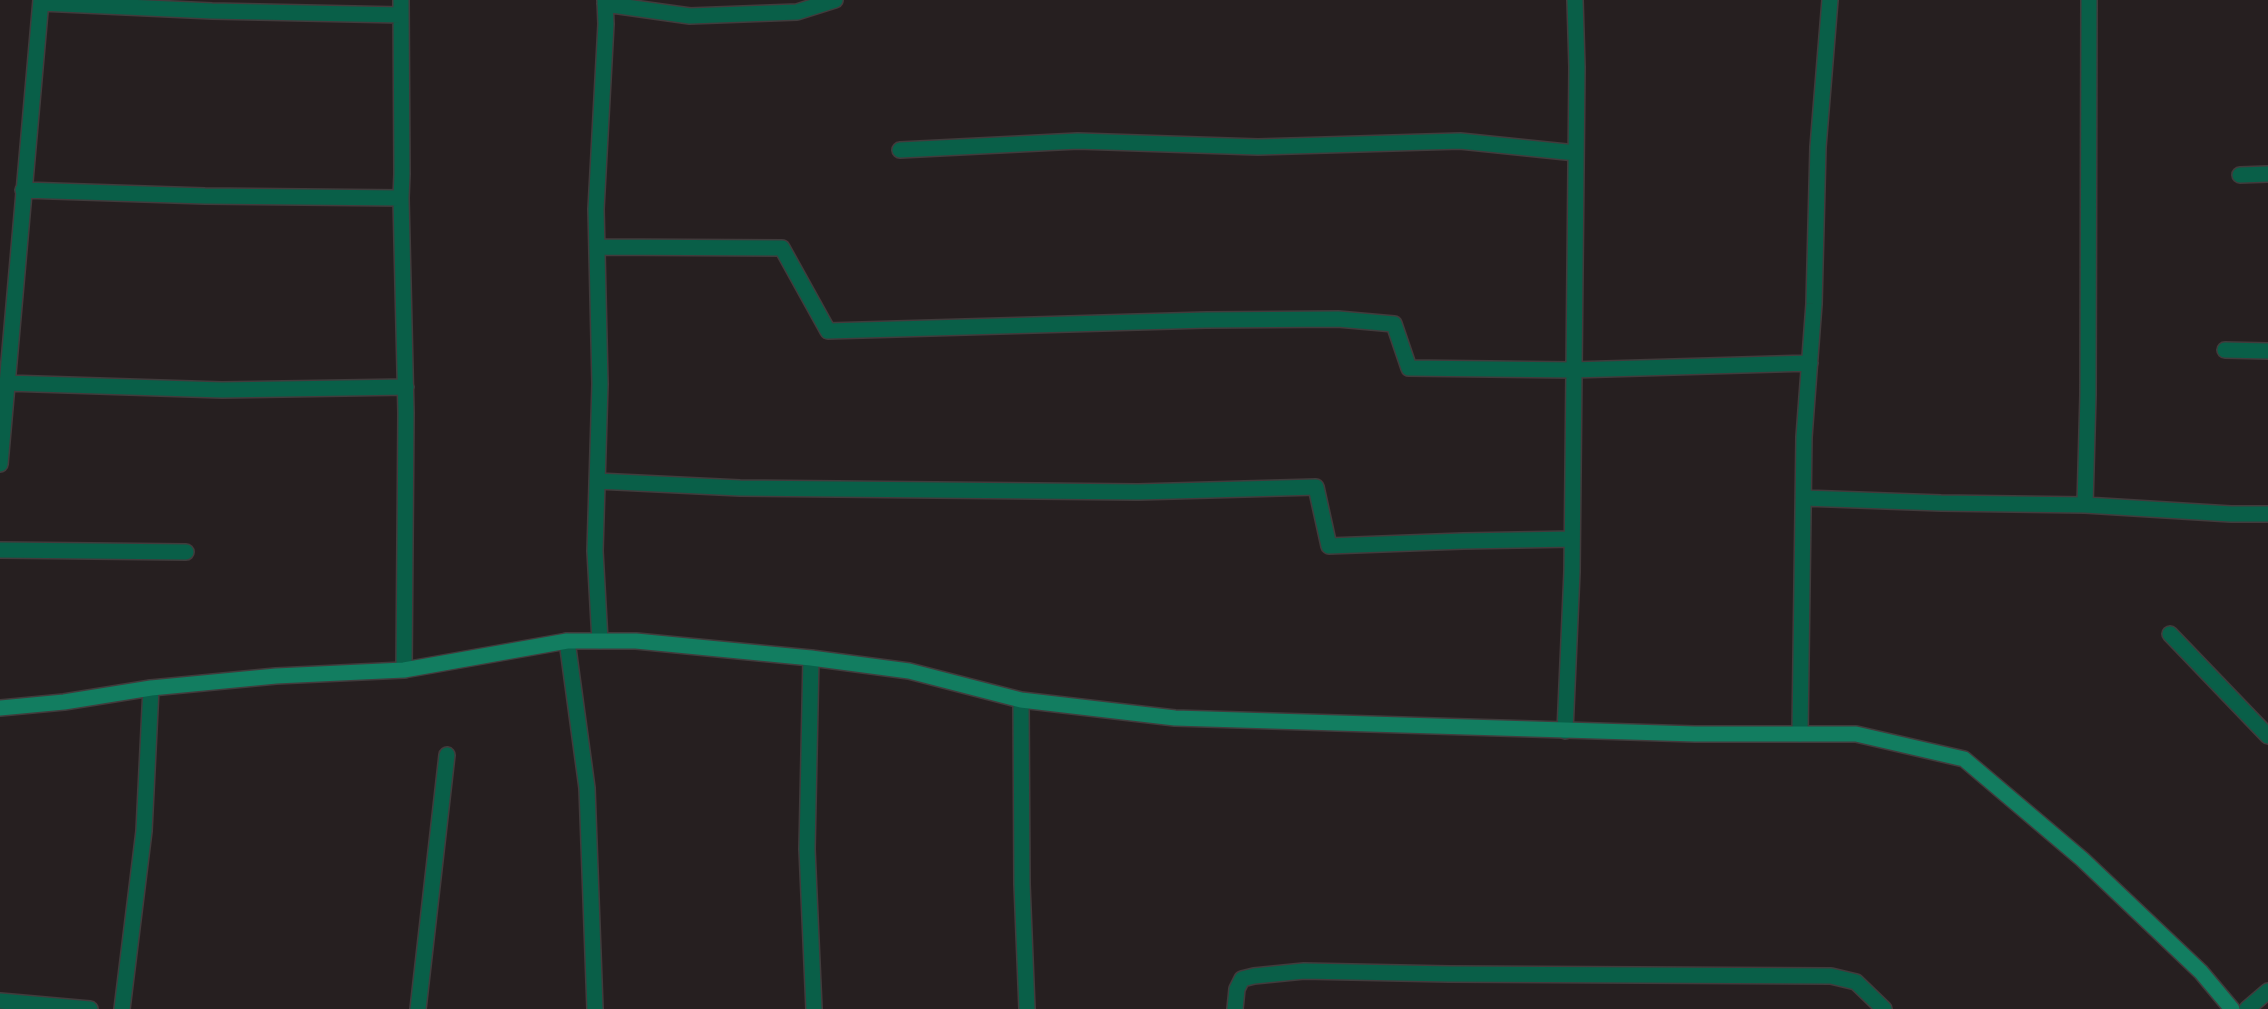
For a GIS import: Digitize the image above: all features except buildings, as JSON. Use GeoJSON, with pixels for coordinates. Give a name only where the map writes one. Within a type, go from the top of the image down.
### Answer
{"type":"FeatureCollection","features":[{"type":"Feature","properties":{"kind":"street"},"geometry":{"type":"LineString","coordinates":[[600,641],[595,552],[600,384],[596,209],[606,24],[605,2],[690,16],[797,12],[835,0]]}},
{"type":"Feature","properties":{"kind":"street"},"geometry":{"type":"LineString","coordinates":[[1565,731],[1572,539],[1572,370],[1576,153],[1575,0]]}},
{"type":"Feature","properties":{"kind":"street"},"geometry":{"type":"LineString","coordinates":[[1800,734],[1804,437],[1814,304],[1818,147],[1830,0]]}},
{"type":"Feature","properties":{"kind":"street"},"geometry":{"type":"LineString","coordinates":[[2085,505],[2088,395],[2090,0]]}},
{"type":"Feature","properties":{"kind":"street"},"geometry":{"type":"LineString","coordinates":[[0,464],[41,1],[212,11],[401,7],[401,198],[406,387],[404,670]]}},
{"type":"Feature","properties":{"kind":"street"},"geometry":{"type":"LineString","coordinates":[[900,150],[1078,141],[1258,147],[1460,141],[1576,153]]}},
{"type":"Feature","properties":{"kind":"street"},"geometry":{"type":"LineString","coordinates":[[2240,175],[2268,174]]}},
{"type":"Feature","properties":{"kind":"street"},"geometry":{"type":"LineString","coordinates":[[23,190],[204,196],[401,198]]}},
{"type":"Feature","properties":{"kind":"street"},"geometry":{"type":"LineString","coordinates":[[597,247],[782,248],[828,331],[1196,320],[1338,319],[1394,324],[1409,368],[1572,370],[1810,363]]}},
{"type":"Feature","properties":{"kind":"street"},"geometry":{"type":"LineString","coordinates":[[2225,350],[2268,351]]}},
{"type":"Feature","properties":{"kind":"street"},"geometry":{"type":"LineString","coordinates":[[7,383],[222,390],[406,387]]}},
{"type":"Feature","properties":{"kind":"street"},"geometry":{"type":"LineString","coordinates":[[597,480],[740,488],[1138,492],[1316,486],[1329,546],[1572,539]]}},
{"type":"Feature","properties":{"kind":"street"},"geometry":{"type":"LineString","coordinates":[[1804,498],[1941,503],[2085,505],[2231,514],[2268,514]]}},
{"type":"Feature","properties":{"kind":"street"},"geometry":{"type":"LineString","coordinates":[[0,550],[186,552]]}},
{"type":"Feature","properties":{"kind":"street"},"geometry":{"type":"LineString","coordinates":[[2170,634],[2268,736]]}},
{"type":"Feature","properties":{"kind":"street"},"geometry":{"type":"LineString","coordinates":[[566,641],[587,788],[595,1009]]}},
{"type":"Feature","properties":{"kind":"street"},"geometry":{"type":"LineString","coordinates":[[0,708],[64,702],[151,688],[276,676],[404,670],[566,641],[636,641],[811,658],[909,671],[1021,700],[1175,718],[1565,731],[1856,734],[1964,759],[2082,859],[2201,972],[2232,1009]]}},
{"type":"Feature","properties":{"kind":"street"},"geometry":{"type":"LineString","coordinates":[[811,658],[807,849],[814,1009]]}},
{"type":"Feature","properties":{"kind":"street"},"geometry":{"type":"LineString","coordinates":[[122,1009],[144,831],[151,688]]}},
{"type":"Feature","properties":{"kind":"street"},"geometry":{"type":"LineString","coordinates":[[1021,700],[1022,884],[1027,1009]]}},
{"type":"Feature","properties":{"kind":"street"},"geometry":{"type":"LineString","coordinates":[[418,1009],[447,755]]}},
{"type":"Feature","properties":{"kind":"street"},"geometry":{"type":"LineString","coordinates":[[1235,1009],[1237,989],[1242,979],[1304,971],[1450,974],[1831,976],[1856,982],[1884,1009]]}},
{"type":"Feature","properties":{"kind":"street"},"geometry":{"type":"LineString","coordinates":[[2248,1009],[2268,991]]}},
{"type":"Feature","properties":{"kind":"street"},"geometry":{"type":"LineString","coordinates":[[0,1001],[90,1009]]}}]}
